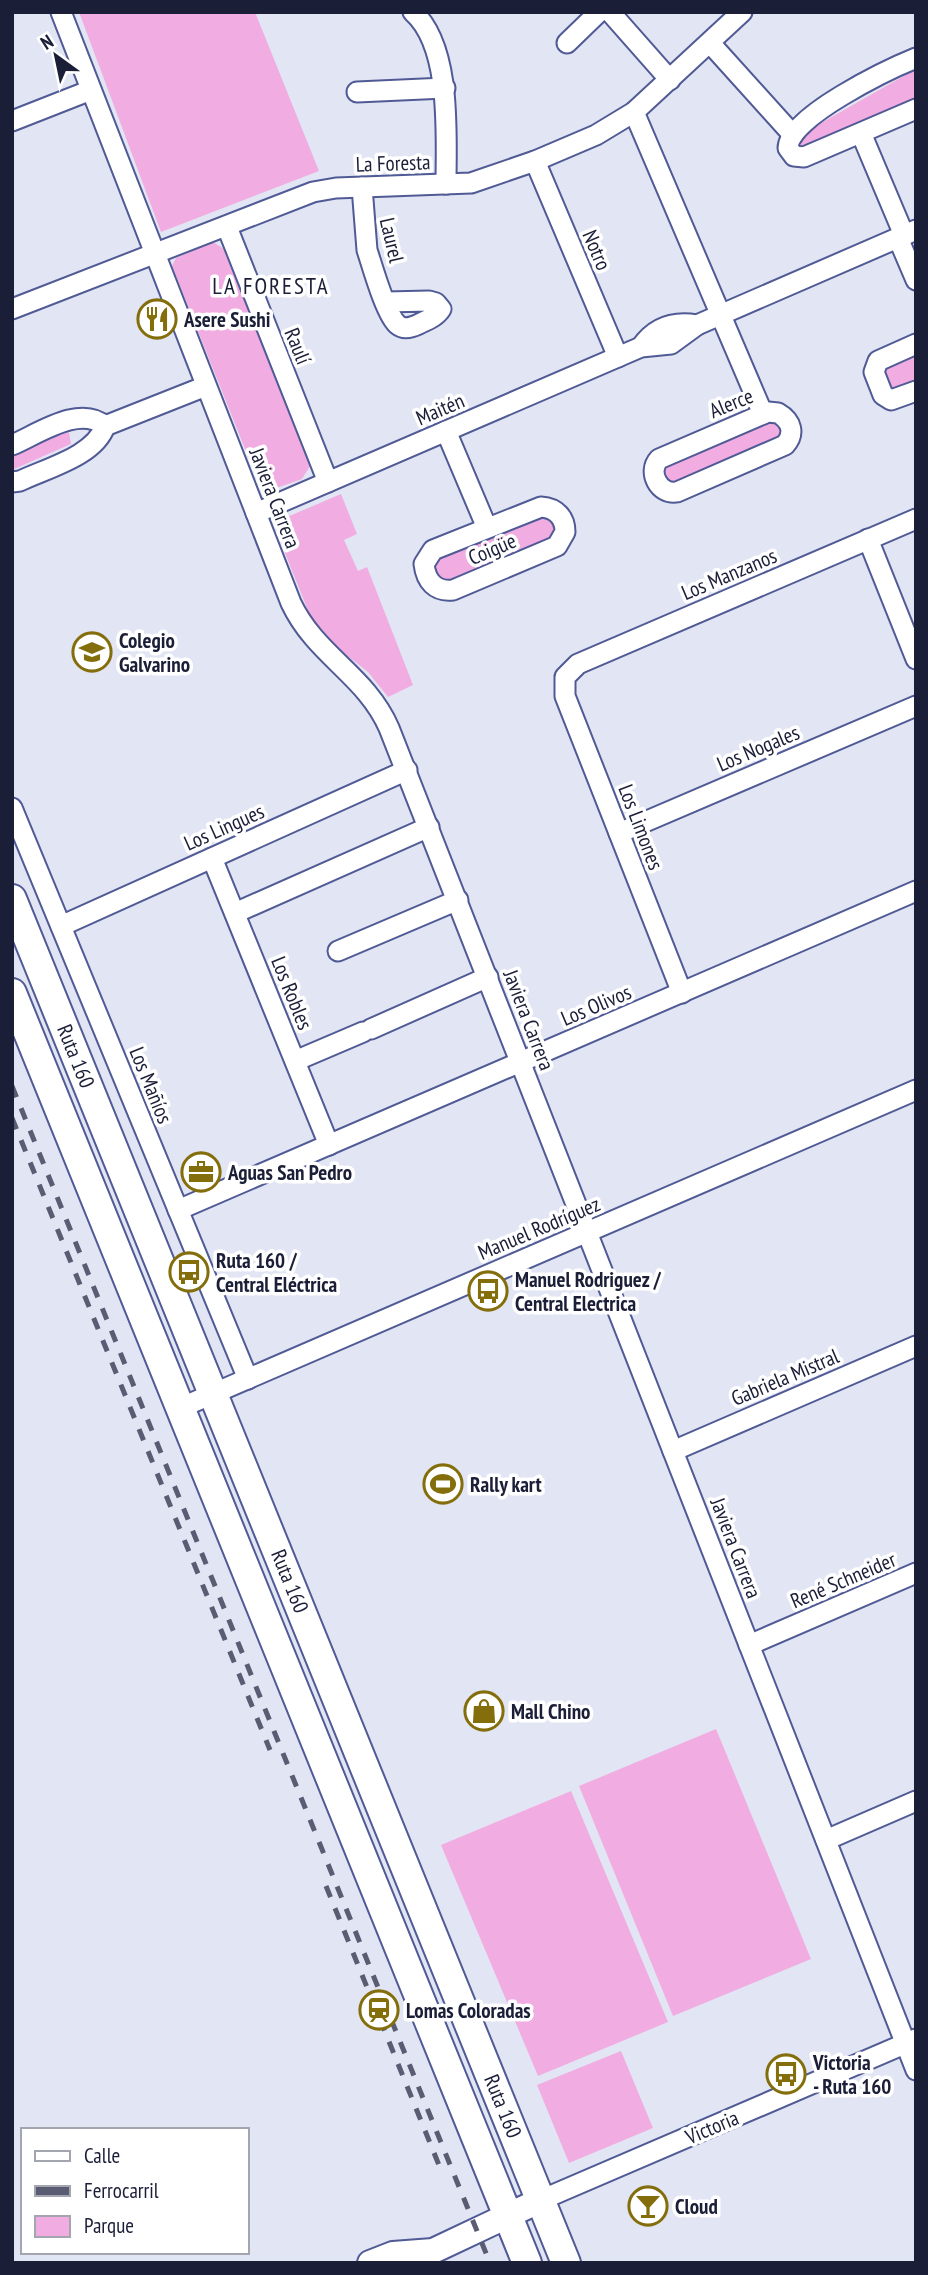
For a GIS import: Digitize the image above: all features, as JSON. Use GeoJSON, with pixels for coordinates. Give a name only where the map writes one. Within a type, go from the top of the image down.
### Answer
{"type":"FeatureCollection","features":[{"type":"Feature","properties":{"kind":"highway","name":"Ruta 160"},"geometry":{"type":"LineString","coordinates":[[12,899],[566,2263]]}},
{"type":"Feature","properties":{"kind":"highway","name":"Ruta 160"},"geometry":{"type":"LineString","coordinates":[[12,993],[527,2263]]}},
{"type":"Feature","properties":{"kind":"main road","name":"Victoria"},"geometry":{"type":"LineString","coordinates":[[370,2263],[393,2254],[429,2257],[541,2200]]}},
{"type":"Feature","properties":{"kind":"street","name":"Javiera Carrera"},"geometry":{"type":"LineString","coordinates":[[61,12],[299,621],[322,651],[372,696],[407,770],[826,1840],[911,2041],[916,2070]]}},
{"type":"Feature","properties":{"kind":"street"},"geometry":{"type":"LineString","coordinates":[[413,12],[424,25],[441,66],[445,88],[446,184]]}},
{"type":"Feature","properties":{"kind":"street"},"geometry":{"type":"LineString","coordinates":[[567,43],[599,12]]}},
{"type":"Feature","properties":{"kind":"street"},"geometry":{"type":"LineString","coordinates":[[610,12],[670,80]]}},
{"type":"Feature","properties":{"kind":"street","name":"La Foresta"},"geometry":{"type":"LineString","coordinates":[[12,309],[313,192],[485,181],[534,162],[596,135],[634,112],[742,12]]}},
{"type":"Feature","properties":{"kind":"street"},"geometry":{"type":"LineString","coordinates":[[710,43],[793,135]]}},
{"type":"Feature","properties":{"kind":"street"},"geometry":{"type":"LineString","coordinates":[[916,58],[849,89],[793,135],[788,148],[799,158],[916,109]]}},
{"type":"Feature","properties":{"kind":"street"},"geometry":{"type":"LineString","coordinates":[[357,92],[445,88]]}},
{"type":"Feature","properties":{"kind":"street"},"geometry":{"type":"LineString","coordinates":[[12,121],[91,90]]}},
{"type":"Feature","properties":{"kind":"street"},"geometry":{"type":"LineString","coordinates":[[634,112],[763,414]]}},
{"type":"Feature","properties":{"kind":"street"},"geometry":{"type":"LineString","coordinates":[[861,133],[906,234],[916,280]]}},
{"type":"Feature","properties":{"kind":"street","name":"Notro"},"geometry":{"type":"LineString","coordinates":[[534,162],[618,357]]}},
{"type":"Feature","properties":{"kind":"street","name":"Laurel"},"geometry":{"type":"LineString","coordinates":[[362,187],[365,240],[386,302]]}},
{"type":"Feature","properties":{"kind":"street","name":"Raulí"},"geometry":{"type":"LineString","coordinates":[[227,227],[328,482]]}},
{"type":"Feature","properties":{"kind":"street","name":"Maitén"},"geometry":{"type":"LineString","coordinates":[[256,513],[641,347],[671,344],[697,325],[906,234]]}},
{"type":"Feature","properties":{"kind":"street"},"geometry":{"type":"LineString","coordinates":[[916,344],[878,360],[874,372],[883,395],[891,400],[916,391]]}},
{"type":"Feature","properties":{"kind":"street"},"geometry":{"type":"LineString","coordinates":[[12,482],[20,481],[88,448],[99,439],[105,426],[206,386]]}},
{"type":"Feature","properties":{"kind":"street","name":"Alerce"},"geometry":{"type":"LineString","coordinates":[[778,413],[787,420],[791,435],[785,445],[677,492],[666,492],[659,486],[654,471],[659,459],[763,414],[778,413]]}},
{"type":"Feature","properties":{"kind":"street"},"geometry":{"type":"LineString","coordinates":[[12,445],[80,417],[94,419],[105,426]]}},
{"type":"Feature","properties":{"kind":"street","name":"Coigüe"},"geometry":{"type":"LineString","coordinates":[[446,431],[487,527]]}},
{"type":"Feature","properties":{"kind":"street","name":"Coigüe"},"geometry":{"type":"LineString","coordinates":[[541,507],[558,513],[564,522],[565,532],[556,545],[453,590],[442,591],[432,585],[424,570],[428,554],[487,527],[541,507]]}},
{"type":"Feature","properties":{"kind":"street","name":"Los Manzanos"},"geometry":{"type":"LineString","coordinates":[[565,677],[578,664],[916,519]]}},
{"type":"Feature","properties":{"kind":"street"},"geometry":{"type":"LineString","coordinates":[[868,539],[916,659]]}},
{"type":"Feature","properties":{"kind":"street","name":"Los Limones"},"geometry":{"type":"LineString","coordinates":[[565,677],[565,696],[681,993]]}},
{"type":"Feature","properties":{"kind":"street","name":"Los Nogales"},"geometry":{"type":"LineString","coordinates":[[619,833],[916,706]]}},
{"type":"Feature","properties":{"kind":"street","name":"Los Lingues"},"geometry":{"type":"LineString","coordinates":[[61,926],[407,770]]}},
{"type":"Feature","properties":{"kind":"street","name":"Los Mañíos"},"geometry":{"type":"LineString","coordinates":[[12,808],[248,1379]]}},
{"type":"Feature","properties":{"kind":"street"},"geometry":{"type":"LineString","coordinates":[[235,913],[429,827]]}},
{"type":"Feature","properties":{"kind":"street","name":"Los Robles"},"geometry":{"type":"LineString","coordinates":[[212,858],[330,1145]]}},
{"type":"Feature","properties":{"kind":"street","name":"Los Olivos"},"geometry":{"type":"LineString","coordinates":[[178,1210],[916,891]]}},
{"type":"Feature","properties":{"kind":"street"},"geometry":{"type":"LineString","coordinates":[[338,951],[458,900]]}},
{"type":"Feature","properties":{"kind":"street"},"geometry":{"type":"LineString","coordinates":[[295,1061],[488,977]]}},
{"type":"Feature","properties":{"kind":"street","name":"Manuel Rodríguez"},"geometry":{"type":"LineString","coordinates":[[180,1408],[916,1090]]}},
{"type":"Feature","properties":{"kind":"street","name":"Gabriela Mistral"},"geometry":{"type":"LineString","coordinates":[[673,1451],[916,1346]]}},
{"type":"Feature","properties":{"kind":"street","name":"René Schneider"},"geometry":{"type":"LineString","coordinates":[[749,1645],[916,1573]]}},
{"type":"Feature","properties":{"kind":"street"},"geometry":{"type":"LineString","coordinates":[[826,1840],[916,1801]]}},
{"type":"Feature","properties":{"kind":"street","name":"Victoria"},"geometry":{"type":"LineString","coordinates":[[541,2200],[911,2041]]}},
{"type":"Feature","properties":{"kind":"green space"},"geometry":{"type":"Polygon","coordinates":[[[79,12],[255,12],[319,171],[161,232],[79,12]]]}},
{"type":"Feature","properties":{"kind":"green space"},"geometry":{"type":"Polygon","coordinates":[[[916,69],[916,104],[800,149],[797,141],[800,135],[916,69]]]}},
{"type":"Feature","properties":{"kind":"green space"},"geometry":{"type":"Polygon","coordinates":[[[213,242],[224,249],[310,466],[302,479],[271,490],[259,484],[172,266],[176,258],[213,242]]]}},
{"type":"Feature","properties":{"kind":"green space"},"geometry":{"type":"Polygon","coordinates":[[[916,351],[916,382],[893,392],[887,391],[881,368],[916,351]]]}},
{"type":"Feature","properties":{"kind":"green space"},"geometry":{"type":"Polygon","coordinates":[[[775,416],[785,431],[781,437],[675,485],[663,480],[660,470],[665,463],[775,416]]]}},
{"type":"Feature","properties":{"kind":"green space"},"geometry":{"type":"Polygon","coordinates":[[[58,433],[69,433],[71,444],[12,470],[12,452],[58,433]]]}},
{"type":"Feature","properties":{"kind":"green space"},"geometry":{"type":"Polygon","coordinates":[[[341,494],[357,534],[344,540],[358,571],[367,567],[413,685],[388,697],[368,672],[325,638],[311,618],[277,533],[280,520],[341,494]]]}},
{"type":"Feature","properties":{"kind":"green space"},"geometry":{"type":"Polygon","coordinates":[[[551,515],[557,532],[549,541],[451,581],[444,581],[434,569],[440,555],[529,518],[551,515]]]}},
{"type":"Feature","properties":{"kind":"green space"},"geometry":{"type":"Polygon","coordinates":[[[716,1729],[811,1959],[673,2016],[579,1786],[716,1729]]]}},
{"type":"Feature","properties":{"kind":"green space"},"geometry":{"type":"Polygon","coordinates":[[[571,1791],[668,2022],[538,2076],[441,1845],[571,1791]]]}},
{"type":"Feature","properties":{"kind":"green space"},"geometry":{"type":"Polygon","coordinates":[[[621,2051],[653,2128],[569,2163],[537,2085],[621,2051]]]}},
{"type":"Feature","properties":{"kind":"railway"},"geometry":{"type":"LineString","coordinates":[[12,1086],[490,2263]]}},
{"type":"Feature","properties":{"kind":"railway"},"geometry":{"type":"LineString","coordinates":[[12,1118],[270,1750]]}},
{"type":"Feature","properties":{"kind":"railway"},"geometry":{"type":"LineString","coordinates":[[326,1886],[443,2175]]}},
{"type":"Feature","properties":{"kind":"place","name":"Asere Sushi"},"geometry":{"type":"Point","coordinates":[157,319]}},
{"type":"Feature","properties":{"kind":"place","name":"Colegio Galvarino"},"geometry":{"type":"Point","coordinates":[92,652]}},
{"type":"Feature","properties":{"kind":"place","name":"Aguas San Pedro"},"geometry":{"type":"Point","coordinates":[201,1172]}},
{"type":"Feature","properties":{"kind":"place","name":"Ruta 160 / Central Eléctrica"},"geometry":{"type":"Point","coordinates":[189,1272]}},
{"type":"Feature","properties":{"kind":"place","name":"Manuel Rodriguez / Central Electrica"},"geometry":{"type":"Point","coordinates":[488,1291]}},
{"type":"Feature","properties":{"kind":"place","name":"Rally kart"},"geometry":{"type":"Point","coordinates":[443,1484]}},
{"type":"Feature","properties":{"kind":"place","name":"Mall Chino"},"geometry":{"type":"Point","coordinates":[484,1711]}},
{"type":"Feature","properties":{"kind":"place","name":"Lomas Coloradas"},"geometry":{"type":"Point","coordinates":[379,2010]}},
{"type":"Feature","properties":{"kind":"place","name":"Victoria - Ruta 160"},"geometry":{"type":"Point","coordinates":[786,2074]}},
{"type":"Feature","properties":{"kind":"place","name":"Cloud"},"geometry":{"type":"Point","coordinates":[648,2206]}},
{"type":"Feature","properties":{"kind":"district","name":"LA FORESTA"},"geometry":{"type":"Point","coordinates":[271,285]}}]}
